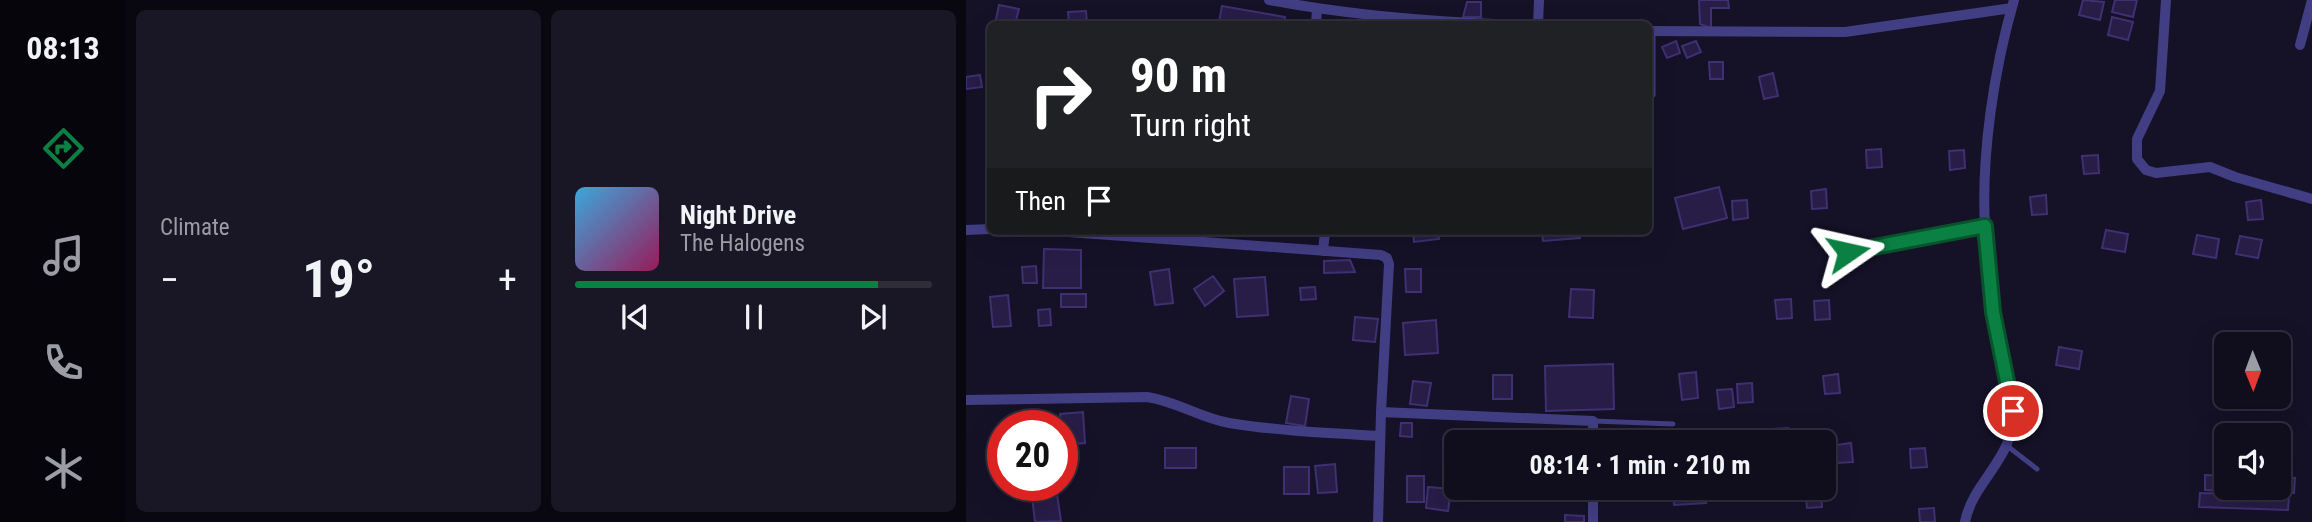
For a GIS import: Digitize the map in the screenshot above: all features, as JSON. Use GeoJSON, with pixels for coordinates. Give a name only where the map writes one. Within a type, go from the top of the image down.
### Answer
{"type":"FeatureCollection","features":[{"type":"Feature","properties":{"kind":"street"},"geometry":{"type":"LineString","coordinates":[[1269,0],[1405,21]]}},
{"type":"Feature","properties":{"kind":"street"},"geometry":{"type":"LineString","coordinates":[[1538,21],[1539,0]]}},
{"type":"Feature","properties":{"kind":"street"},"geometry":{"type":"LineString","coordinates":[[2166,0],[2160,91],[2137,139],[2137,159],[2146,170],[2156,173],[2210,167],[2312,199]]}},
{"type":"Feature","properties":{"kind":"street"},"geometry":{"type":"LineString","coordinates":[[2300,45],[2312,0]]}},
{"type":"Feature","properties":{"kind":"street"},"geometry":{"type":"LineString","coordinates":[[1652,31],[1845,32],[2013,4],[1993,100],[1987,146],[1985,226],[1993,312],[2013,411],[2012,427],[2006,445],[1978,488],[1965,522]]}},
{"type":"Feature","properties":{"kind":"street"},"geometry":{"type":"LineString","coordinates":[[1316,21],[1317,9]]}},
{"type":"Feature","properties":{"kind":"street"},"geometry":{"type":"LineString","coordinates":[[966,230],[987,229]]}},
{"type":"Feature","properties":{"kind":"street"},"geometry":{"type":"LineString","coordinates":[[1108,235],[1381,255],[1387,258],[1389,264],[1378,522]]}},
{"type":"Feature","properties":{"kind":"street"},"geometry":{"type":"LineString","coordinates":[[1322,251],[1324,235]]}},
{"type":"Feature","properties":{"kind":"street"},"geometry":{"type":"LineString","coordinates":[[966,400],[1147,397],[1228,423],[1283,430],[1380,436]]}},
{"type":"Feature","properties":{"kind":"street"},"geometry":{"type":"LineString","coordinates":[[1381,412],[1593,421],[1593,430]]}},
{"type":"Feature","properties":{"kind":"street"},"geometry":{"type":"LineString","coordinates":[[1592,522],[1593,500]]}},
{"type":"Feature","properties":{"kind":"lane"},"geometry":{"type":"LineString","coordinates":[[1652,63],[1653,95]]}},
{"type":"Feature","properties":{"kind":"lane"},"geometry":{"type":"LineString","coordinates":[[1848,252],[1985,226]]}},
{"type":"Feature","properties":{"kind":"lane"},"geometry":{"type":"LineString","coordinates":[[1593,421],[1673,424]]}},
{"type":"Feature","properties":{"kind":"lane"},"geometry":{"type":"LineString","coordinates":[[2006,445],[2037,469]]}},
{"type":"Feature","properties":{"kind":"building"},"geometry":{"type":"Polygon","coordinates":[[[1699,0],[1728,0],[1729,8],[1711,8],[1711,28],[1700,24],[1699,0]]]}},
{"type":"Feature","properties":{"kind":"building"},"geometry":{"type":"Polygon","coordinates":[[[2083,0],[2104,2],[2100,20],[2079,15],[2083,0]]]}},
{"type":"Feature","properties":{"kind":"building"},"geometry":{"type":"Polygon","coordinates":[[[2115,0],[2137,0],[2133,17],[2112,12],[2115,0]]]}},
{"type":"Feature","properties":{"kind":"building"},"geometry":{"type":"Polygon","coordinates":[[[1467,2],[1481,2],[1481,17],[1463,17],[1467,2]]]}},
{"type":"Feature","properties":{"kind":"building"},"geometry":{"type":"Polygon","coordinates":[[[999,5],[1019,9],[1016,21],[996,21],[999,5]]]}},
{"type":"Feature","properties":{"kind":"building"},"geometry":{"type":"Polygon","coordinates":[[[1222,6],[1285,17],[1284,21],[1219,21],[1222,6]]]}},
{"type":"Feature","properties":{"kind":"building"},"geometry":{"type":"Polygon","coordinates":[[[1086,11],[1087,21],[1069,21],[1068,12],[1086,11]]]}},
{"type":"Feature","properties":{"kind":"building"},"geometry":{"type":"Polygon","coordinates":[[[2112,17],[2133,22],[2128,40],[2108,35],[2112,17]]]}},
{"type":"Feature","properties":{"kind":"building"},"geometry":{"type":"Polygon","coordinates":[[[1676,41],[1680,53],[1667,58],[1662,47],[1676,41]]]}},
{"type":"Feature","properties":{"kind":"building"},"geometry":{"type":"Polygon","coordinates":[[[1696,41],[1701,52],[1687,58],[1682,46],[1696,41]]]}},
{"type":"Feature","properties":{"kind":"building"},"geometry":{"type":"Polygon","coordinates":[[[1709,62],[1723,62],[1723,79],[1710,79],[1709,62]]]}},
{"type":"Feature","properties":{"kind":"building"},"geometry":{"type":"Polygon","coordinates":[[[1773,73],[1778,96],[1764,99],[1759,77],[1773,73]]]}},
{"type":"Feature","properties":{"kind":"building"},"geometry":{"type":"Polygon","coordinates":[[[980,75],[982,87],[966,89],[966,77],[980,75]]]}},
{"type":"Feature","properties":{"kind":"building"},"geometry":{"type":"Polygon","coordinates":[[[1881,149],[1882,167],[1867,168],[1866,150],[1881,149]]]}},
{"type":"Feature","properties":{"kind":"building"},"geometry":{"type":"Polygon","coordinates":[[[1964,150],[1965,168],[1950,170],[1949,151],[1964,150]]]}},
{"type":"Feature","properties":{"kind":"building"},"geometry":{"type":"Polygon","coordinates":[[[2098,155],[2099,173],[2084,174],[2082,156],[2098,155]]]}},
{"type":"Feature","properties":{"kind":"building"},"geometry":{"type":"Polygon","coordinates":[[[1719,187],[1727,218],[1683,229],[1675,198],[1719,187]]]}},
{"type":"Feature","properties":{"kind":"building"},"geometry":{"type":"Polygon","coordinates":[[[1826,189],[1827,208],[1812,209],[1811,191],[1826,189]]]}},
{"type":"Feature","properties":{"kind":"building"},"geometry":{"type":"Polygon","coordinates":[[[2046,195],[2047,214],[2032,215],[2030,197],[2046,195]]]}},
{"type":"Feature","properties":{"kind":"building"},"geometry":{"type":"Polygon","coordinates":[[[1747,200],[1748,218],[1733,220],[1732,201],[1747,200]]]}},
{"type":"Feature","properties":{"kind":"building"},"geometry":{"type":"Polygon","coordinates":[[[2261,200],[2263,219],[2248,220],[2246,202],[2261,200]]]}},
{"type":"Feature","properties":{"kind":"building"},"geometry":{"type":"Polygon","coordinates":[[[2106,230],[2128,234],[2125,252],[2102,248],[2106,230]]]}},
{"type":"Feature","properties":{"kind":"building"},"geometry":{"type":"Polygon","coordinates":[[[1413,235],[1438,235],[1439,239],[1414,242],[1413,235]]]}},
{"type":"Feature","properties":{"kind":"building"},"geometry":{"type":"Polygon","coordinates":[[[1542,235],[1580,235],[1580,238],[1543,241],[1542,235]]]}},
{"type":"Feature","properties":{"kind":"building"},"geometry":{"type":"Polygon","coordinates":[[[2197,235],[2219,239],[2216,258],[2193,254],[2197,235]]]}},
{"type":"Feature","properties":{"kind":"building"},"geometry":{"type":"Polygon","coordinates":[[[2240,236],[2262,240],[2258,258],[2236,254],[2240,236]]]}},
{"type":"Feature","properties":{"kind":"building"},"geometry":{"type":"Polygon","coordinates":[[[1044,249],[1081,250],[1081,288],[1043,288],[1044,249]]]}},
{"type":"Feature","properties":{"kind":"building"},"geometry":{"type":"Polygon","coordinates":[[[1350,260],[1355,272],[1324,273],[1324,261],[1350,260]]]}},
{"type":"Feature","properties":{"kind":"building"},"geometry":{"type":"Polygon","coordinates":[[[1036,266],[1037,283],[1023,283],[1022,267],[1036,266]]]}},
{"type":"Feature","properties":{"kind":"building"},"geometry":{"type":"Polygon","coordinates":[[[1169,269],[1173,303],[1155,305],[1150,272],[1169,269]]]}},
{"type":"Feature","properties":{"kind":"building"},"geometry":{"type":"Polygon","coordinates":[[[1405,269],[1421,269],[1421,292],[1406,292],[1405,269]]]}},
{"type":"Feature","properties":{"kind":"building"},"geometry":{"type":"Polygon","coordinates":[[[1213,276],[1224,291],[1205,306],[1194,289],[1213,276]]]}},
{"type":"Feature","properties":{"kind":"building"},"geometry":{"type":"Polygon","coordinates":[[[1265,277],[1268,315],[1237,317],[1234,279],[1265,277]]]}},
{"type":"Feature","properties":{"kind":"building"},"geometry":{"type":"Polygon","coordinates":[[[1315,287],[1316,299],[1301,300],[1300,288],[1315,287]]]}},
{"type":"Feature","properties":{"kind":"building"},"geometry":{"type":"Polygon","coordinates":[[[1571,289],[1594,290],[1593,318],[1569,317],[1571,289]]]}},
{"type":"Feature","properties":{"kind":"building"},"geometry":{"type":"Polygon","coordinates":[[[1061,294],[1086,294],[1086,307],[1061,307],[1061,294]]]}},
{"type":"Feature","properties":{"kind":"building"},"geometry":{"type":"Polygon","coordinates":[[[1008,295],[1011,326],[993,327],[990,297],[1008,295]]]}},
{"type":"Feature","properties":{"kind":"building"},"geometry":{"type":"Polygon","coordinates":[[[1791,299],[1792,318],[1777,319],[1775,300],[1791,299]]]}},
{"type":"Feature","properties":{"kind":"building"},"geometry":{"type":"Polygon","coordinates":[[[1829,300],[1830,319],[1815,320],[1814,301],[1829,300]]]}},
{"type":"Feature","properties":{"kind":"building"},"geometry":{"type":"Polygon","coordinates":[[[1050,309],[1051,325],[1039,326],[1038,310],[1050,309]]]}},
{"type":"Feature","properties":{"kind":"building"},"geometry":{"type":"Polygon","coordinates":[[[1355,317],[1378,319],[1375,342],[1353,340],[1355,317]]]}},
{"type":"Feature","properties":{"kind":"building"},"geometry":{"type":"Polygon","coordinates":[[[1436,320],[1438,353],[1405,355],[1403,323],[1436,320]]]}},
{"type":"Feature","properties":{"kind":"building"},"geometry":{"type":"Polygon","coordinates":[[[2059,347],[2082,351],[2079,369],[2056,365],[2059,347]]]}},
{"type":"Feature","properties":{"kind":"building"},"geometry":{"type":"Polygon","coordinates":[[[1613,364],[1614,409],[1546,411],[1545,366],[1613,364]]]}},
{"type":"Feature","properties":{"kind":"building"},"geometry":{"type":"Polygon","coordinates":[[[1696,372],[1698,398],[1682,400],[1679,374],[1696,372]]]}},
{"type":"Feature","properties":{"kind":"building"},"geometry":{"type":"Polygon","coordinates":[[[1838,374],[1840,393],[1825,394],[1823,376],[1838,374]]]}},
{"type":"Feature","properties":{"kind":"building"},"geometry":{"type":"Polygon","coordinates":[[[1493,375],[1512,375],[1512,399],[1493,399],[1493,375]]]}},
{"type":"Feature","properties":{"kind":"building"},"geometry":{"type":"Polygon","coordinates":[[[1413,381],[1431,383],[1427,406],[1410,404],[1413,381]]]}},
{"type":"Feature","properties":{"kind":"building"},"geometry":{"type":"Polygon","coordinates":[[[1752,383],[1753,402],[1738,403],[1737,384],[1752,383]]]}},
{"type":"Feature","properties":{"kind":"building"},"geometry":{"type":"Polygon","coordinates":[[[1732,389],[1734,407],[1719,409],[1717,390],[1732,389]]]}},
{"type":"Feature","properties":{"kind":"building"},"geometry":{"type":"Polygon","coordinates":[[[1291,396],[1309,399],[1305,426],[1286,423],[1291,396]]]}},
{"type":"Feature","properties":{"kind":"building"},"geometry":{"type":"Polygon","coordinates":[[[1078,412],[1083,412],[1085,443],[1078,444],[1078,412]]]}},
{"type":"Feature","properties":{"kind":"building"},"geometry":{"type":"Polygon","coordinates":[[[1401,423],[1412,423],[1412,437],[1400,436],[1401,423]]]}},
{"type":"Feature","properties":{"kind":"building"},"geometry":{"type":"Polygon","coordinates":[[[1851,443],[1853,462],[1837,463],[1836,445],[1851,443]]]}},
{"type":"Feature","properties":{"kind":"building"},"geometry":{"type":"Polygon","coordinates":[[[1165,448],[1196,448],[1196,468],[1165,468],[1165,448]]]}},
{"type":"Feature","properties":{"kind":"building"},"geometry":{"type":"Polygon","coordinates":[[[1925,448],[1927,467],[1911,468],[1910,449],[1925,448]]]}},
{"type":"Feature","properties":{"kind":"building"},"geometry":{"type":"Polygon","coordinates":[[[1335,464],[1337,492],[1318,493],[1315,466],[1335,464]]]}},
{"type":"Feature","properties":{"kind":"building"},"geometry":{"type":"Polygon","coordinates":[[[1284,467],[1309,467],[1309,494],[1284,494],[1284,467]]]}},
{"type":"Feature","properties":{"kind":"building"},"geometry":{"type":"Polygon","coordinates":[[[2205,475],[2214,475],[2214,490],[2205,490],[2205,475]]]}},
{"type":"Feature","properties":{"kind":"building"},"geometry":{"type":"Polygon","coordinates":[[[1407,476],[1424,476],[1424,502],[1407,502],[1407,476]]]}},
{"type":"Feature","properties":{"kind":"building"},"geometry":{"type":"Polygon","coordinates":[[[2291,478],[2295,478],[2294,493],[2291,493],[2291,478]]]}},
{"type":"Feature","properties":{"kind":"building"},"geometry":{"type":"Polygon","coordinates":[[[1428,487],[1444,488],[1444,500],[1450,500],[1448,511],[1426,508],[1428,487]]]}},
{"type":"Feature","properties":{"kind":"building"},"geometry":{"type":"Polygon","coordinates":[[[2200,493],[2214,493],[2214,500],[2289,500],[2288,510],[2199,507],[2200,493]]]}},
{"type":"Feature","properties":{"kind":"building"},"geometry":{"type":"Polygon","coordinates":[[[1674,500],[1705,500],[1706,503],[1674,505],[1674,500]]]}},
{"type":"Feature","properties":{"kind":"building"},"geometry":{"type":"Polygon","coordinates":[[[1806,500],[1822,500],[1822,507],[1807,508],[1806,500]]]}},
{"type":"Feature","properties":{"kind":"building"},"geometry":{"type":"Polygon","coordinates":[[[1032,501],[1058,501],[1061,521],[1035,522],[1032,501]]]}},
{"type":"Feature","properties":{"kind":"building"},"geometry":{"type":"Polygon","coordinates":[[[1934,508],[1935,522],[1920,522],[1919,509],[1934,508]]]}},
{"type":"Feature","properties":{"kind":"building"},"geometry":{"type":"Polygon","coordinates":[[[1565,515],[1584,516],[1584,522],[1565,522],[1565,515]]]}},
{"type":"Feature","properties":{"kind":"route"},"geometry":{"type":"LineString","coordinates":[[1848,252],[1985,226],[1993,312],[2013,411]]}}]}
